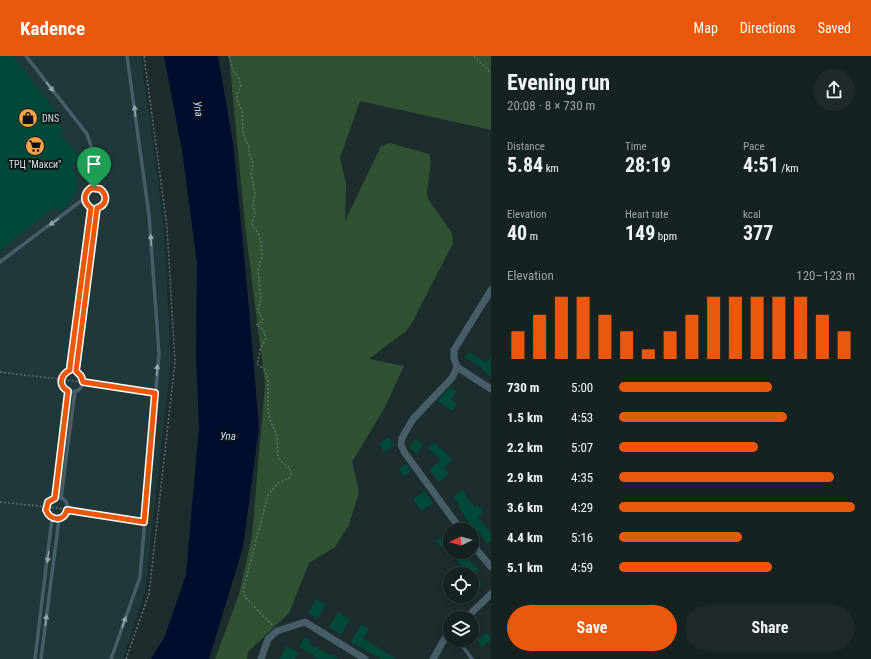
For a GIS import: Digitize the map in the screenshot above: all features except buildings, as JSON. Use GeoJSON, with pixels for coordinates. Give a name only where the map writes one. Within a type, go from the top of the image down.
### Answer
{"type":"FeatureCollection","features":[{"type":"Feature","properties":{"kind":"street"},"geometry":{"type":"LineString","coordinates":[[491,290],[454,350],[454,358],[457,368],[491,389]]}},
{"type":"Feature","properties":{"kind":"street"},"geometry":{"type":"LineString","coordinates":[[456,523],[405,453],[401,445],[402,438],[413,419],[452,378],[457,368]]}},
{"type":"Feature","properties":{"kind":"street"},"geometry":{"type":"LineString","coordinates":[[479,552],[491,567]]}},
{"type":"Feature","properties":{"kind":"street"},"geometry":{"type":"LineString","coordinates":[[473,611],[491,594]]}},
{"type":"Feature","properties":{"kind":"street"},"geometry":{"type":"LineString","coordinates":[[260,659],[268,640],[277,631],[305,622],[365,659]]}},
{"type":"Feature","properties":{"kind":"street"},"geometry":{"type":"LineString","coordinates":[[433,659],[443,642]]}},
{"type":"Feature","properties":{"kind":"lane"},"geometry":{"type":"LineString","coordinates":[[26,56],[87,134],[95,164],[94,188]]}},
{"type":"Feature","properties":{"kind":"lane"},"geometry":{"type":"LineString","coordinates":[[111,659],[140,577],[159,354],[149,215],[127,56]]}},
{"type":"Feature","properties":{"kind":"lane"},"geometry":{"type":"LineString","coordinates":[[0,262],[85,198],[89,190],[94,188],[100,189],[106,196],[105,203],[97,208],[91,208],[87,204],[85,198]]}},
{"type":"Feature","properties":{"kind":"lane"},"geometry":{"type":"LineString","coordinates":[[70,370],[91,208]]}},
{"type":"Feature","properties":{"kind":"lane"},"geometry":{"type":"LineString","coordinates":[[76,371],[97,208]]}},
{"type":"Feature","properties":{"kind":"lane"},"geometry":{"type":"LineString","coordinates":[[70,370],[76,371],[81,376],[83,382],[80,388],[75,391],[68,391],[63,387],[61,380],[64,374],[70,370]]}},
{"type":"Feature","properties":{"kind":"lane"},"geometry":{"type":"LineString","coordinates":[[55,498],[68,391]]}},
{"type":"Feature","properties":{"kind":"lane"},"geometry":{"type":"LineString","coordinates":[[61,498],[75,391]]}},
{"type":"Feature","properties":{"kind":"lane"},"geometry":{"type":"LineString","coordinates":[[55,498],[61,498],[66,503],[67,510],[64,516],[58,519],[52,518],[48,515],[46,507],[48,502],[55,498]]}},
{"type":"Feature","properties":{"kind":"lane"},"geometry":{"type":"LineString","coordinates":[[34,659],[52,518]]}},
{"type":"Feature","properties":{"kind":"lane"},"geometry":{"type":"LineString","coordinates":[[41,659],[58,519]]}},
{"type":"Feature","properties":{"kind":"lane"},"geometry":{"type":"LineString","coordinates":[[463,647],[472,659]]}},
{"type":"Feature","properties":{"kind":"path"},"geometry":{"type":"LineString","coordinates":[[229,56],[233,70],[239,78],[241,85],[237,94],[237,100],[242,111],[243,134],[249,147],[249,153],[253,163],[251,174],[255,193],[253,205],[256,212],[252,224],[259,235],[261,243],[262,256],[258,271],[261,300],[258,310],[263,319],[262,322],[256,325],[264,330],[266,339],[261,347],[257,364],[265,370],[268,380],[268,411],[270,420],[277,435],[278,456],[282,462],[288,466],[291,475],[289,478],[276,485],[269,494],[243,590],[245,597],[277,631]]}},
{"type":"Feature","properties":{"kind":"path"},"geometry":{"type":"LineString","coordinates":[[474,56],[491,73]]}},
{"type":"Feature","properties":{"kind":"path"},"geometry":{"type":"LineString","coordinates":[[0,372],[83,382],[155,393]]}},
{"type":"Feature","properties":{"kind":"path"},"geometry":{"type":"LineString","coordinates":[[0,502],[46,507],[144,522]]}},
{"type":"Feature","properties":{"kind":"shaded area"},"geometry":{"type":"Polygon","coordinates":[[[0,56],[141,56],[164,226],[171,361],[145,592],[123,659],[0,659],[0,56]]]}},
{"type":"Feature","properties":{"kind":"green space"},"geometry":{"type":"Polygon","coordinates":[[[229,56],[491,56],[491,130],[360,101],[340,158],[346,184],[345,221],[381,146],[390,143],[429,154],[431,162],[427,192],[428,199],[452,233],[453,243],[412,323],[406,331],[369,359],[404,366],[385,407],[352,462],[359,492],[349,525],[335,547],[309,563],[289,613],[248,652],[247,659],[215,659],[239,594],[252,536],[265,384],[245,226],[229,56]]]}},
{"type":"Feature","properties":{"kind":"water","name":"Упа"},"geometry":{"type":"Polygon","coordinates":[[[164,56],[218,56],[233,143],[259,428],[243,547],[209,659],[151,659],[165,636],[186,575],[199,427],[196,354],[197,263],[182,150],[164,56]]]}},
{"type":"Feature","properties":{"kind":"place","name":"DNS"},"geometry":{"type":"Point","coordinates":[28,118]}},
{"type":"Feature","properties":{"kind":"place","name":"ТРЦ \"Макси\""},"geometry":{"type":"Point","coordinates":[35,146]}},
{"type":"Feature","properties":{"kind":"route"},"geometry":{"type":"LineString","coordinates":[[91,188],[94,188],[98,188],[105,193],[106,200],[103,205],[97,208],[76,371],[81,376],[83,382],[155,393],[144,522],[67,510],[62,518],[55,519],[48,515],[46,510],[48,502],[52,498],[55,498],[68,391],[63,387],[61,380],[64,374],[70,370],[91,208],[85,201],[85,195],[91,188]]}}]}
